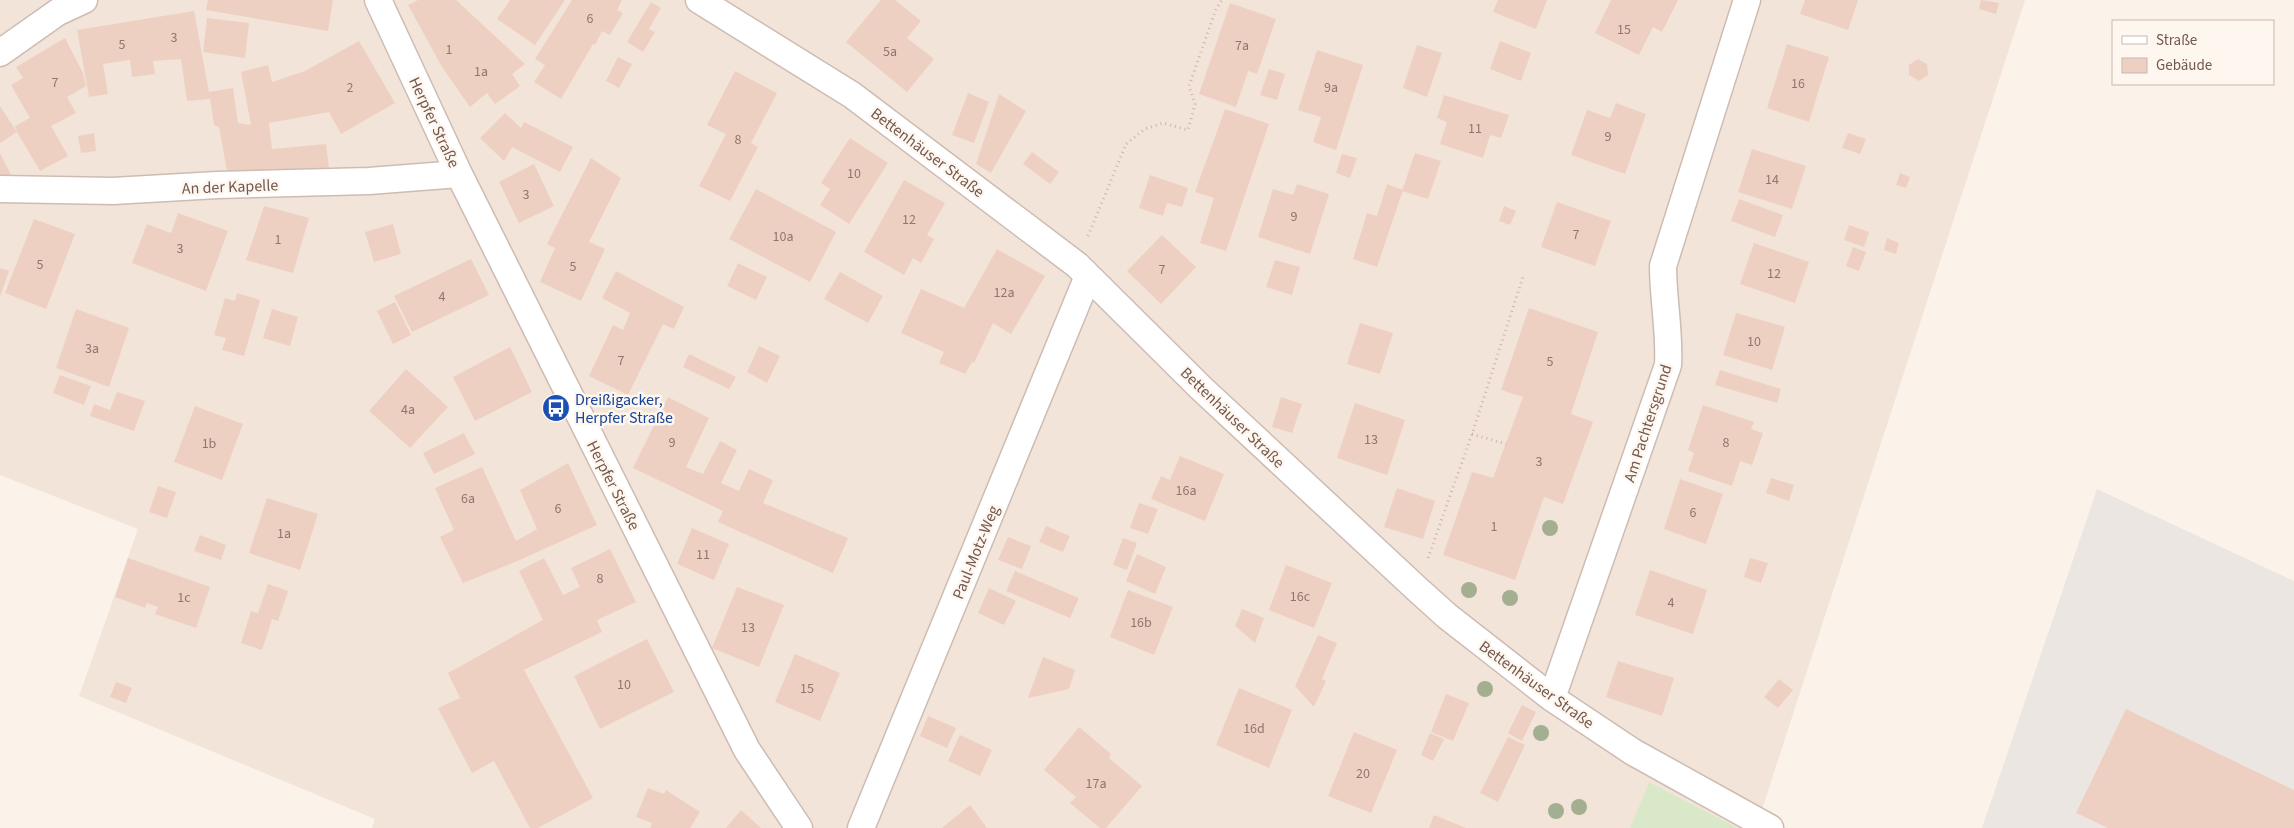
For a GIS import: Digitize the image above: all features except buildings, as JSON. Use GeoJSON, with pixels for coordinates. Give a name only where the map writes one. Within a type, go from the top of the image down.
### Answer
{"type":"FeatureCollection","features":[{"type":"Feature","properties":{"kind":"street"},"geometry":{"type":"LineString","coordinates":[[0,54],[58,12],[84,0]]}},
{"type":"Feature","properties":{"kind":"street","name":"Herpfer Straße"},"geometry":{"type":"LineString","coordinates":[[378,0],[459,174],[747,750],[799,828]]}},
{"type":"Feature","properties":{"kind":"street","name":"Bettenhäuser Straße"},"geometry":{"type":"LineString","coordinates":[[699,0],[852,95],[1082,270],[1201,388],[1417,589],[1447,616],[1552,698],[1633,752],[1770,828]]}},
{"type":"Feature","properties":{"kind":"street","name":"Am Pachtersgrund"},"geometry":{"type":"LineString","coordinates":[[1552,698],[1668,365],[1669,330],[1663,297],[1663,266],[1748,0]]}},
{"type":"Feature","properties":{"kind":"street","name":"An der Kapelle"},"geometry":{"type":"LineString","coordinates":[[0,189],[113,191],[217,185],[369,181],[459,174]]}},
{"type":"Feature","properties":{"kind":"street","name":"Paul-Motz-Weg"},"geometry":{"type":"LineString","coordinates":[[861,828],[1082,270]]}},
{"type":"Feature","properties":{"kind":"path"},"geometry":{"type":"LineString","coordinates":[[1082,270],[1126,144],[1145,129],[1163,122],[1188,130],[1195,104],[1189,86],[1216,9],[1222,0]]}},
{"type":"Feature","properties":{"kind":"path"},"geometry":{"type":"LineString","coordinates":[[1417,589],[1472,434],[1523,277]]}},
{"type":"Feature","properties":{"kind":"path"},"geometry":{"type":"LineString","coordinates":[[1472,434],[1506,444]]}},
{"type":"Feature","properties":{"kind":"shaded area"},"geometry":{"type":"Polygon","coordinates":[[[0,0],[2025,0],[1756,828],[1738,828],[1649,782],[1630,828],[372,828],[375,819],[79,696],[138,529],[0,475],[0,0]]]}},
{"type":"Feature","properties":{"kind":"shaded area"},"geometry":{"type":"Polygon","coordinates":[[[2097,489],[2294,581],[2294,828],[1982,828],[2097,489]]]}},
{"type":"Feature","properties":{"kind":"green space"},"geometry":{"type":"Polygon","coordinates":[[[1649,782],[1738,828],[1630,828],[1649,782]]]}},
{"type":"Feature","properties":{"kind":"place","name":"Dreißigacker, Herpfer Straße"},"geometry":{"type":"Point","coordinates":[556,408]}}]}
